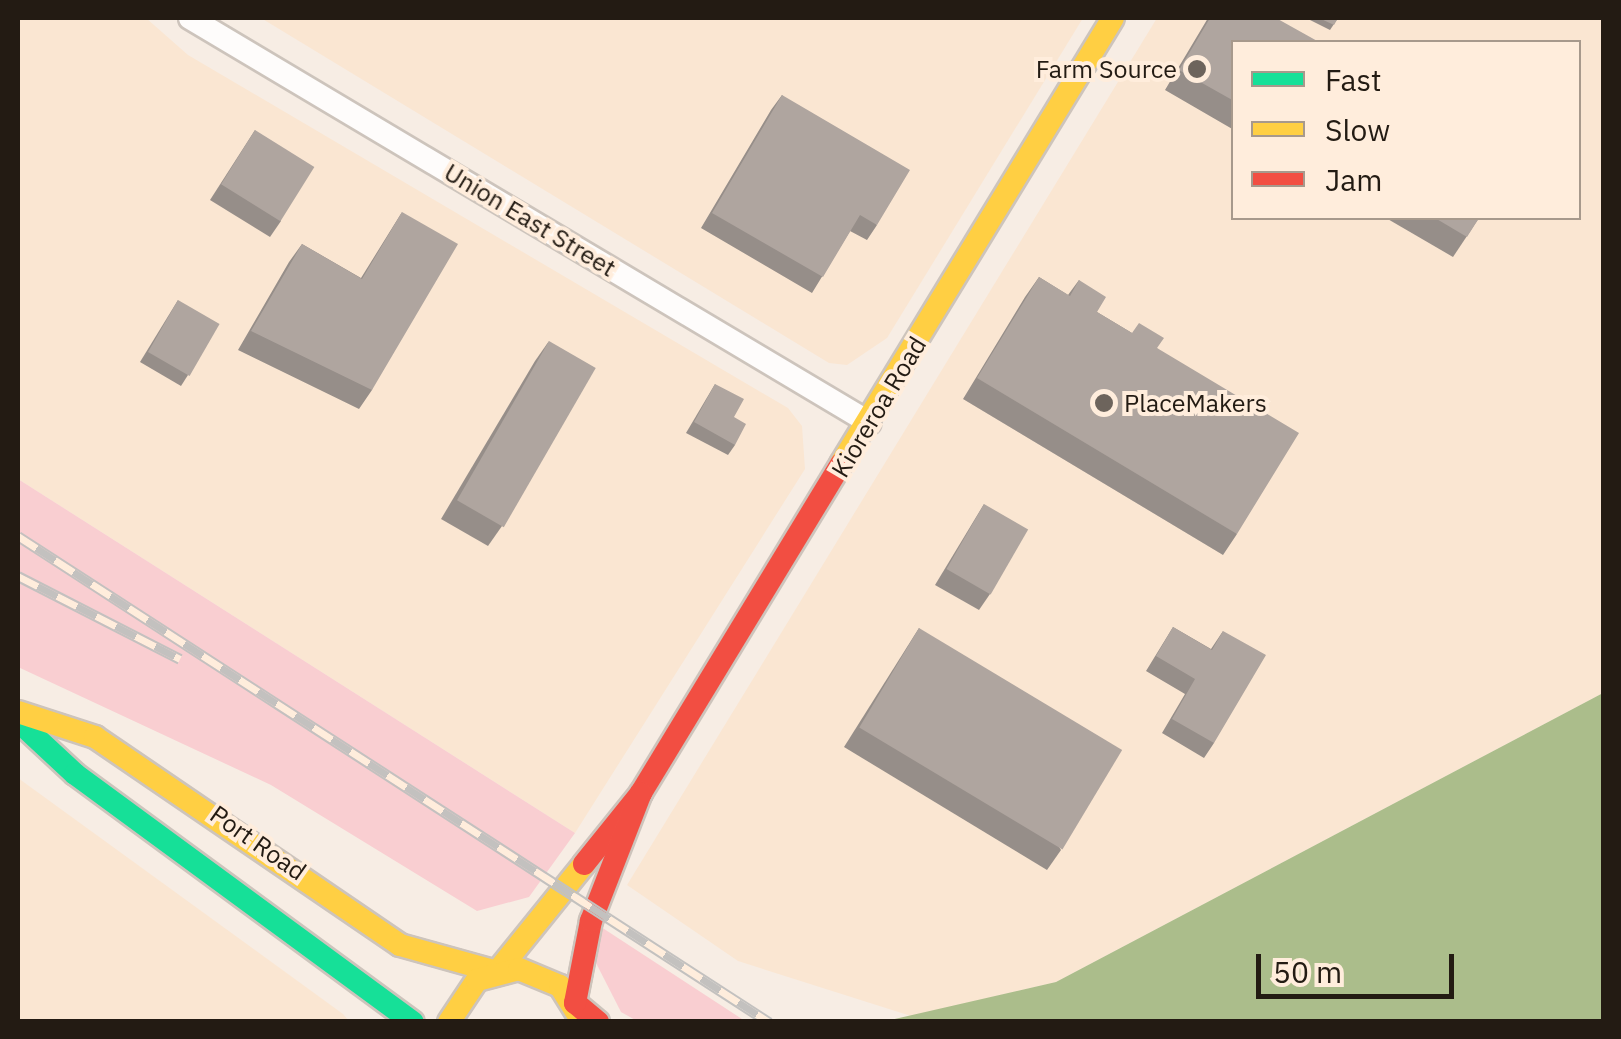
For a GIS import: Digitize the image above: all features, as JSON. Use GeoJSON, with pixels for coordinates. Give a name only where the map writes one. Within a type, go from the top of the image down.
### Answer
{"type":"FeatureCollection","features":[{"type":"Feature","properties":{"kind":"main road","name":"Kioreroa Road"},"geometry":{"type":"LineString","coordinates":[[497,972],[641,792],[870,423],[1113,18]]}},
{"type":"Feature","properties":{"kind":"main road","name":"Port Road"},"geometry":{"type":"LineString","coordinates":[[18,712],[95,736],[400,945],[497,972],[541,974],[578,1012],[598,1022]]}},
{"type":"Feature","properties":{"kind":"main road","name":"Port Road"},"geometry":{"type":"LineString","coordinates":[[18,720],[75,774],[412,1022]]}},
{"type":"Feature","properties":{"kind":"main road","name":"Kioreroa Road"},"geometry":{"type":"LineString","coordinates":[[578,1012],[591,922],[641,792]]}},
{"type":"Feature","properties":{"kind":"main road"},"geometry":{"type":"LineString","coordinates":[[449,1022],[461,995],[497,972]]}},
{"type":"Feature","properties":{"kind":"street","name":"Union East Street"},"geometry":{"type":"LineString","coordinates":[[190,18],[870,423]]}},
{"type":"Feature","properties":{"kind":"shaded area"},"geometry":{"type":"Polygon","coordinates":[[[18,18],[146,18],[188,55],[788,408],[802,426],[805,469],[575,833],[18,479],[18,18]]]}},
{"type":"Feature","properties":{"kind":"shaded area"},"geometry":{"type":"Polygon","coordinates":[[[261,18],[1083,18],[887,338],[847,365],[829,363],[261,18]]]}},
{"type":"Feature","properties":{"kind":"shaded area"},"geometry":{"type":"Polygon","coordinates":[[[1157,18],[1603,18],[1603,693],[1056,982],[911,1016],[738,961],[627,885],[1157,18]]]}},
{"type":"Feature","properties":{"kind":"shaded area"},"geometry":{"type":"Polygon","coordinates":[[[18,479],[575,833],[529,897],[477,911],[271,785],[18,667],[18,479]]]}},
{"type":"Feature","properties":{"kind":"shaded area"},"geometry":{"type":"Polygon","coordinates":[[[1603,693],[1603,1021],[886,1021],[1056,982],[1603,693]]]}},
{"type":"Feature","properties":{"kind":"shaded area"},"geometry":{"type":"Polygon","coordinates":[[[18,778],[343,1014],[349,1021],[18,1021],[18,778]]]}},
{"type":"Feature","properties":{"kind":"shaded area"},"geometry":{"type":"Polygon","coordinates":[[[598,925],[745,1021],[637,1021],[621,1012],[596,963],[598,925]]]}},
{"type":"Feature","properties":{"kind":"building"},"geometry":{"type":"Polygon","coordinates":[[[1210,18],[1276,18],[1315,40],[1231,40],[1231,99],[1179,70],[1210,18]]]}},
{"type":"Feature","properties":{"kind":"building"},"geometry":{"type":"Polygon","coordinates":[[[1319,18],[1338,18],[1334,25],[1319,18]]]}},
{"type":"Feature","properties":{"kind":"building"},"geometry":{"type":"Polygon","coordinates":[[[782,95],[910,170],[877,225],[860,215],[823,277],[712,213],[782,95]]]}},
{"type":"Feature","properties":{"kind":"building"},"geometry":{"type":"Polygon","coordinates":[[[255,130],[314,167],[280,221],[221,184],[255,130]]]}},
{"type":"Feature","properties":{"kind":"building"},"geometry":{"type":"Polygon","coordinates":[[[402,212],[458,244],[372,390],[251,331],[302,244],[362,279],[402,212]]]}},
{"type":"Feature","properties":{"kind":"building"},"geometry":{"type":"Polygon","coordinates":[[[1438,220],[1478,220],[1467,237],[1438,220]]]}},
{"type":"Feature","properties":{"kind":"building"},"geometry":{"type":"Polygon","coordinates":[[[1039,277],[1070,296],[1079,280],[1106,297],[1097,312],[1132,333],[1139,323],[1164,338],[1157,348],[1299,433],[1237,534],[977,378],[1039,277]]]}},
{"type":"Feature","properties":{"kind":"building"},"geometry":{"type":"Polygon","coordinates":[[[178,300],[220,324],[190,376],[148,352],[178,300]]]}},
{"type":"Feature","properties":{"kind":"building"},"geometry":{"type":"Polygon","coordinates":[[[549,341],[596,368],[504,527],[457,500],[549,341]]]}},
{"type":"Feature","properties":{"kind":"building"},"geometry":{"type":"Polygon","coordinates":[[[715,384],[744,399],[734,417],[746,424],[735,445],[694,422],[715,384]]]}},
{"type":"Feature","properties":{"kind":"building"},"geometry":{"type":"Polygon","coordinates":[[[984,504],[1028,530],[991,594],[946,569],[984,504]]]}},
{"type":"Feature","properties":{"kind":"building"},"geometry":{"type":"Polygon","coordinates":[[[1173,627],[1212,650],[1223,631],[1266,655],[1214,743],[1172,719],[1195,679],[1156,656],[1173,627]]]}},
{"type":"Feature","properties":{"kind":"building"},"geometry":{"type":"Polygon","coordinates":[[[919,628],[1122,750],[1062,849],[859,727],[919,628]]]}},
{"type":"Feature","properties":{"kind":"railway"},"geometry":{"type":"LineString","coordinates":[[18,536],[769,1022]]}},
{"type":"Feature","properties":{"kind":"railway"},"geometry":{"type":"LineString","coordinates":[[18,576],[180,659]]}},
{"type":"Feature","properties":{"kind":"traffic: fast"},"geometry":{"type":"LineString","coordinates":[[18,721],[75,774],[413,1022]]}},
{"type":"Feature","properties":{"kind":"traffic: slow"},"geometry":{"type":"LineString","coordinates":[[841,464],[1113,18]]}},
{"type":"Feature","properties":{"kind":"traffic: slow"},"geometry":{"type":"LineString","coordinates":[[18,712],[95,737],[400,945],[497,972],[584,864]]}},
{"type":"Feature","properties":{"kind":"traffic: slow"},"geometry":{"type":"LineString","coordinates":[[449,1022],[477,980],[519,969],[560,986],[581,1020]]}},
{"type":"Feature","properties":{"kind":"traffic: jam"},"geometry":{"type":"LineString","coordinates":[[584,864],[641,793],[841,464]]}},
{"type":"Feature","properties":{"kind":"traffic: jam"},"geometry":{"type":"LineString","coordinates":[[598,1022],[575,1003],[591,921],[641,793]]}},
{"type":"Feature","properties":{"kind":"place","name":"Farm Source"},"geometry":{"type":"Point","coordinates":[1197,69]}},
{"type":"Feature","properties":{"kind":"place","name":"PlaceMakers"},"geometry":{"type":"Point","coordinates":[1104,403]}}]}
